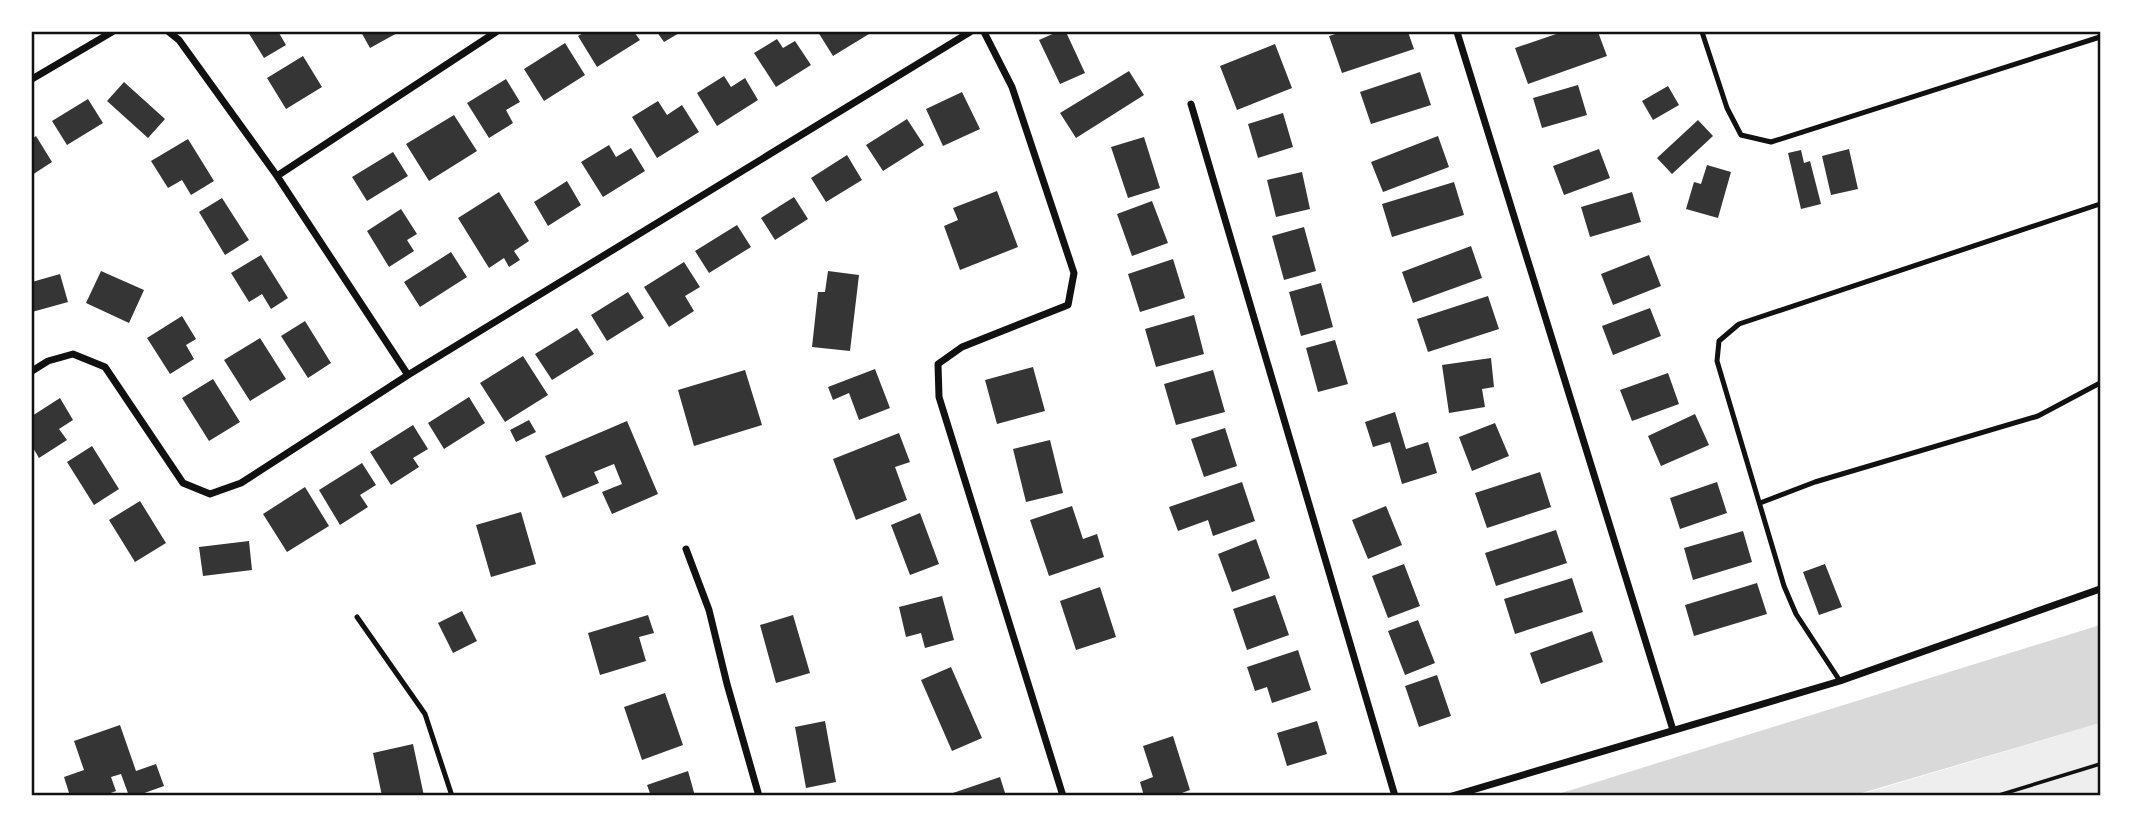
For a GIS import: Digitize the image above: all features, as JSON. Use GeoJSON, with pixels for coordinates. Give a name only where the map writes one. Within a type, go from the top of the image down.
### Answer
{"type":"FeatureCollection","features":[{"type":"Feature","properties":{"kind":"street"},"geometry":{"type":"LineString","coordinates":[[32,79],[112,32]]}},
{"type":"Feature","properties":{"kind":"street"},"geometry":{"type":"LineString","coordinates":[[169,32],[178,40],[277,176],[408,375]]}},
{"type":"Feature","properties":{"kind":"street"},"geometry":{"type":"LineString","coordinates":[[277,176],[494,32]]}},
{"type":"Feature","properties":{"kind":"street"},"geometry":{"type":"LineString","coordinates":[[32,371],[48,361],[73,354],[105,368],[183,483],[210,494],[241,483],[408,375],[970,32]]}},
{"type":"Feature","properties":{"kind":"street"},"geometry":{"type":"LineString","coordinates":[[984,32],[1012,87],[1074,273],[1068,305],[962,347],[938,364],[939,397],[1063,796]]}},
{"type":"Feature","properties":{"kind":"street"},"geometry":{"type":"LineString","coordinates":[[1457,32],[1673,730]]}},
{"type":"Feature","properties":{"kind":"street"},"geometry":{"type":"LineString","coordinates":[[1191,104],[1395,796]]}},
{"type":"Feature","properties":{"kind":"street"},"geometry":{"type":"LineString","coordinates":[[686,549],[709,610],[727,684],[760,796]]}},
{"type":"Feature","properties":{"kind":"street"},"geometry":{"type":"LineString","coordinates":[[1452,796],[1840,681],[2101,589]]}},
{"type":"Feature","properties":{"kind":"lane"},"geometry":{"type":"LineString","coordinates":[[1702,32],[1727,108],[1741,135],[1771,142],[2101,37]]}},
{"type":"Feature","properties":{"kind":"lane"},"geometry":{"type":"LineString","coordinates":[[1840,681],[1796,614],[1784,586],[1717,361],[1719,341],[1739,324],[2101,204]]}},
{"type":"Feature","properties":{"kind":"lane"},"geometry":{"type":"LineString","coordinates":[[1760,503],[1815,482],[2038,416],[2101,383]]}},
{"type":"Feature","properties":{"kind":"lane"},"geometry":{"type":"LineString","coordinates":[[357,617],[425,714],[452,796]]}},
{"type":"Feature","properties":{"kind":"path"},"geometry":{"type":"LineString","coordinates":[[1996,796],[2101,764]]}},
{"type":"Feature","properties":{"kind":"shaded area"},"geometry":{"type":"Polygon","coordinates":[[[2100,625],[2100,723],[1855,795],[1555,795],[2100,625]]]}},
{"type":"Feature","properties":{"kind":"shaded area"},"geometry":{"type":"Polygon","coordinates":[[[2100,723],[2100,795],[1855,796],[2067,733],[2100,723]]]}},
{"type":"Feature","properties":{"kind":"building"},"geometry":{"type":"Polygon","coordinates":[[[248,32],[282,32],[279,33],[286,45],[264,58],[248,32]]]}},
{"type":"Feature","properties":{"kind":"building"},"geometry":{"type":"Polygon","coordinates":[[[361,32],[399,32],[370,48],[361,32]]]}},
{"type":"Feature","properties":{"kind":"building"},"geometry":{"type":"Polygon","coordinates":[[[585,32],[634,32],[640,40],[597,67],[578,36],[585,32]]]}},
{"type":"Feature","properties":{"kind":"building"},"geometry":{"type":"Polygon","coordinates":[[[657,32],[681,32],[664,42],[657,32]]]}},
{"type":"Feature","properties":{"kind":"building"},"geometry":{"type":"Polygon","coordinates":[[[818,32],[868,32],[869,34],[833,56],[818,32]]]}},
{"type":"Feature","properties":{"kind":"building"},"geometry":{"type":"Polygon","coordinates":[[[1057,32],[1066,32],[1085,73],[1060,84],[1039,40],[1057,32]]]}},
{"type":"Feature","properties":{"kind":"building"},"geometry":{"type":"Polygon","coordinates":[[[1342,32],[1408,32],[1414,49],[1342,73],[1329,36],[1342,32]]]}},
{"type":"Feature","properties":{"kind":"building"},"geometry":{"type":"Polygon","coordinates":[[[1562,32],[1598,32],[1607,56],[1528,84],[1515,48],[1562,32]]]}},
{"type":"Feature","properties":{"kind":"building"},"geometry":{"type":"Polygon","coordinates":[[[777,39],[783,48],[795,41],[811,65],[776,87],[754,53],[777,39]]]}},
{"type":"Feature","properties":{"kind":"building"},"geometry":{"type":"Polygon","coordinates":[[[565,43],[585,75],[544,101],[524,69],[565,43]]]}},
{"type":"Feature","properties":{"kind":"building"},"geometry":{"type":"Polygon","coordinates":[[[1275,44],[1292,88],[1237,110],[1220,66],[1275,44]]]}},
{"type":"Feature","properties":{"kind":"building"},"geometry":{"type":"Polygon","coordinates":[[[303,56],[322,87],[286,109],[267,78],[303,56]]]}},
{"type":"Feature","properties":{"kind":"building"},"geometry":{"type":"Polygon","coordinates":[[[1129,71],[1144,95],[1076,138],[1060,113],[1129,71]]]}},
{"type":"Feature","properties":{"kind":"building"},"geometry":{"type":"Polygon","coordinates":[[[1420,72],[1431,105],[1371,124],[1360,92],[1420,72]]]}},
{"type":"Feature","properties":{"kind":"building"},"geometry":{"type":"Polygon","coordinates":[[[724,76],[731,87],[745,78],[758,100],[717,126],[697,93],[724,76]]]}},
{"type":"Feature","properties":{"kind":"building"},"geometry":{"type":"Polygon","coordinates":[[[506,79],[520,102],[506,110],[513,123],[489,138],[467,103],[506,79]]]}},
{"type":"Feature","properties":{"kind":"building"},"geometry":{"type":"Polygon","coordinates":[[[124,82],[165,119],[148,138],[107,101],[124,82]]]}},
{"type":"Feature","properties":{"kind":"building"},"geometry":{"type":"Polygon","coordinates":[[[1578,85],[1587,115],[1542,128],[1533,98],[1578,85]]]}},
{"type":"Feature","properties":{"kind":"building"},"geometry":{"type":"Polygon","coordinates":[[[1668,86],[1679,105],[1653,120],[1642,101],[1668,86]]]}},
{"type":"Feature","properties":{"kind":"building"},"geometry":{"type":"Polygon","coordinates":[[[962,92],[980,129],[943,146],[926,109],[962,92]]]}},
{"type":"Feature","properties":{"kind":"building"},"geometry":{"type":"Polygon","coordinates":[[[88,99],[103,123],[67,145],[52,121],[88,99]]]}},
{"type":"Feature","properties":{"kind":"building"},"geometry":{"type":"Polygon","coordinates":[[[658,101],[667,115],[682,105],[699,132],[657,158],[632,117],[658,101]]]}},
{"type":"Feature","properties":{"kind":"building"},"geometry":{"type":"Polygon","coordinates":[[[1283,113],[1293,147],[1258,158],[1248,124],[1283,113]]]}},
{"type":"Feature","properties":{"kind":"building"},"geometry":{"type":"Polygon","coordinates":[[[454,115],[477,151],[429,181],[406,144],[454,115]]]}},
{"type":"Feature","properties":{"kind":"building"},"geometry":{"type":"Polygon","coordinates":[[[907,119],[924,145],[883,171],[866,145],[907,119]]]}},
{"type":"Feature","properties":{"kind":"building"},"geometry":{"type":"Polygon","coordinates":[[[1698,120],[1713,136],[1672,174],[1657,158],[1698,120]]]}},
{"type":"Feature","properties":{"kind":"building"},"geometry":{"type":"Polygon","coordinates":[[[36,136],[52,162],[32,175],[32,139],[36,136]]]}},
{"type":"Feature","properties":{"kind":"building"},"geometry":{"type":"Polygon","coordinates":[[[1438,136],[1449,167],[1383,192],[1371,162],[1438,136]]]}},
{"type":"Feature","properties":{"kind":"building"},"geometry":{"type":"Polygon","coordinates":[[[1144,137],[1160,188],[1128,198],[1111,147],[1144,137]]]}},
{"type":"Feature","properties":{"kind":"building"},"geometry":{"type":"Polygon","coordinates":[[[188,139],[214,181],[191,195],[182,180],[168,188],[151,161],[188,139]]]}},
{"type":"Feature","properties":{"kind":"building"},"geometry":{"type":"Polygon","coordinates":[[[609,145],[616,157],[631,148],[645,171],[603,197],[581,162],[609,145]]]}},
{"type":"Feature","properties":{"kind":"building"},"geometry":{"type":"Polygon","coordinates":[[[1599,149],[1610,178],[1564,195],[1553,166],[1599,149]]]}},
{"type":"Feature","properties":{"kind":"building"},"geometry":{"type":"Polygon","coordinates":[[[1849,149],[1858,189],[1831,195],[1822,156],[1849,149]]]}},
{"type":"Feature","properties":{"kind":"building"},"geometry":{"type":"Polygon","coordinates":[[[1801,150],[1804,163],[1810,161],[1821,204],[1801,209],[1788,153],[1801,150]]]}},
{"type":"Feature","properties":{"kind":"building"},"geometry":{"type":"Polygon","coordinates":[[[393,152],[408,176],[367,201],[352,177],[393,152]]]}},
{"type":"Feature","properties":{"kind":"building"},"geometry":{"type":"Polygon","coordinates":[[[847,155],[862,180],[826,202],[811,178],[847,155]]]}},
{"type":"Feature","properties":{"kind":"building"},"geometry":{"type":"Polygon","coordinates":[[[1707,165],[1731,172],[1718,218],[1686,209],[1694,182],[1701,184],[1707,165]]]}},
{"type":"Feature","properties":{"kind":"building"},"geometry":{"type":"Polygon","coordinates":[[[1302,172],[1310,209],[1276,217],[1267,180],[1302,172]]]}},
{"type":"Feature","properties":{"kind":"building"},"geometry":{"type":"Polygon","coordinates":[[[567,181],[581,205],[548,226],[534,202],[567,181]]]}},
{"type":"Feature","properties":{"kind":"building"},"geometry":{"type":"Polygon","coordinates":[[[1454,182],[1464,215],[1392,237],[1382,204],[1454,182]]]}},
{"type":"Feature","properties":{"kind":"building"},"geometry":{"type":"Polygon","coordinates":[[[997,191],[1018,247],[960,270],[944,226],[958,220],[953,208],[997,191]]]}},
{"type":"Feature","properties":{"kind":"building"},"geometry":{"type":"Polygon","coordinates":[[[499,192],[529,241],[514,251],[520,260],[509,267],[504,258],[489,268],[458,218],[499,192]]]}},
{"type":"Feature","properties":{"kind":"building"},"geometry":{"type":"Polygon","coordinates":[[[1632,192],[1641,222],[1590,237],[1581,207],[1632,192]]]}},
{"type":"Feature","properties":{"kind":"building"},"geometry":{"type":"Polygon","coordinates":[[[794,197],[808,219],[775,240],[761,218],[794,197]]]}},
{"type":"Feature","properties":{"kind":"building"},"geometry":{"type":"Polygon","coordinates":[[[222,198],[249,240],[225,255],[199,212],[222,198]]]}},
{"type":"Feature","properties":{"kind":"building"},"geometry":{"type":"Polygon","coordinates":[[[1152,201],[1168,243],[1132,256],[1117,214],[1152,201]]]}},
{"type":"Feature","properties":{"kind":"building"},"geometry":{"type":"Polygon","coordinates":[[[401,209],[417,234],[407,240],[414,251],[389,267],[367,231],[401,209]]]}},
{"type":"Feature","properties":{"kind":"building"},"geometry":{"type":"Polygon","coordinates":[[[737,225],[751,247],[709,273],[695,251],[737,225]]]}},
{"type":"Feature","properties":{"kind":"building"},"geometry":{"type":"Polygon","coordinates":[[[1304,227],[1316,271],[1284,280],[1272,236],[1304,227]]]}},
{"type":"Feature","properties":{"kind":"building"},"geometry":{"type":"Polygon","coordinates":[[[1471,246],[1482,278],[1413,303],[1402,272],[1471,246]]]}},
{"type":"Feature","properties":{"kind":"building"},"geometry":{"type":"Polygon","coordinates":[[[451,252],[467,277],[420,307],[404,282],[451,252]]]}},
{"type":"Feature","properties":{"kind":"building"},"geometry":{"type":"Polygon","coordinates":[[[261,255],[288,298],[271,309],[262,294],[249,302],[231,273],[261,255]]]}},
{"type":"Feature","properties":{"kind":"building"},"geometry":{"type":"Polygon","coordinates":[[[1649,255],[1661,286],[1613,305],[1601,274],[1649,255]]]}},
{"type":"Feature","properties":{"kind":"building"},"geometry":{"type":"Polygon","coordinates":[[[1173,259],[1185,298],[1140,312],[1128,274],[1173,259]]]}},
{"type":"Feature","properties":{"kind":"building"},"geometry":{"type":"Polygon","coordinates":[[[684,262],[700,287],[685,296],[694,311],[669,327],[644,287],[684,262]]]}},
{"type":"Feature","properties":{"kind":"building"},"geometry":{"type":"Polygon","coordinates":[[[101,271],[144,290],[129,323],[86,303],[101,271]]]}},
{"type":"Feature","properties":{"kind":"building"},"geometry":{"type":"Polygon","coordinates":[[[828,271],[859,275],[850,351],[812,347],[818,292],[825,292],[828,271]]]}},
{"type":"Feature","properties":{"kind":"building"},"geometry":{"type":"Polygon","coordinates":[[[60,274],[68,302],[32,312],[32,282],[60,274]]]}},
{"type":"Feature","properties":{"kind":"building"},"geometry":{"type":"Polygon","coordinates":[[[1321,283],[1333,327],[1301,336],[1289,292],[1321,283]]]}},
{"type":"Feature","properties":{"kind":"building"},"geometry":{"type":"Polygon","coordinates":[[[628,292],[644,318],[607,341],[591,315],[628,292]]]}},
{"type":"Feature","properties":{"kind":"building"},"geometry":{"type":"Polygon","coordinates":[[[1488,296],[1499,329],[1428,352],[1417,319],[1488,296]]]}},
{"type":"Feature","properties":{"kind":"building"},"geometry":{"type":"Polygon","coordinates":[[[1650,308],[1661,336],[1613,355],[1602,326],[1650,308]]]}},
{"type":"Feature","properties":{"kind":"building"},"geometry":{"type":"Polygon","coordinates":[[[1194,315],[1204,354],[1156,367],[1145,329],[1194,315]]]}},
{"type":"Feature","properties":{"kind":"building"},"geometry":{"type":"Polygon","coordinates":[[[182,316],[196,339],[186,345],[194,359],[170,374],[147,338],[182,316]]]}},
{"type":"Feature","properties":{"kind":"building"},"geometry":{"type":"Polygon","coordinates":[[[305,321],[331,363],[308,378],[281,336],[305,321]]]}},
{"type":"Feature","properties":{"kind":"building"},"geometry":{"type":"Polygon","coordinates":[[[577,328],[594,354],[552,380],[535,354],[577,328]]]}},
{"type":"Feature","properties":{"kind":"building"},"geometry":{"type":"Polygon","coordinates":[[[260,338],[286,379],[250,401],[224,360],[260,338]]]}},
{"type":"Feature","properties":{"kind":"building"},"geometry":{"type":"Polygon","coordinates":[[[1335,340],[1348,384],[1318,392],[1306,348],[1335,340]]]}},
{"type":"Feature","properties":{"kind":"building"},"geometry":{"type":"Polygon","coordinates":[[[523,356],[548,395],[505,422],[480,383],[523,356]]]}},
{"type":"Feature","properties":{"kind":"building"},"geometry":{"type":"Polygon","coordinates":[[[1491,358],[1494,387],[1482,389],[1485,407],[1449,413],[1442,365],[1491,358]]]}},
{"type":"Feature","properties":{"kind":"building"},"geometry":{"type":"Polygon","coordinates":[[[1033,367],[1045,411],[997,424],[985,380],[1033,367]]]}},
{"type":"Feature","properties":{"kind":"building"},"geometry":{"type":"Polygon","coordinates":[[[875,369],[890,408],[859,420],[849,393],[833,400],[828,387],[875,369]]]}},
{"type":"Feature","properties":{"kind":"building"},"geometry":{"type":"Polygon","coordinates":[[[745,370],[762,425],[694,446],[678,390],[745,370]]]}},
{"type":"Feature","properties":{"kind":"building"},"geometry":{"type":"Polygon","coordinates":[[[1213,370],[1225,412],[1176,425],[1164,384],[1213,370]]]}},
{"type":"Feature","properties":{"kind":"building"},"geometry":{"type":"Polygon","coordinates":[[[1668,373],[1679,404],[1632,421],[1620,390],[1668,373]]]}},
{"type":"Feature","properties":{"kind":"building"},"geometry":{"type":"Polygon","coordinates":[[[213,379],[240,422],[209,441],[182,398],[213,379]]]}},
{"type":"Feature","properties":{"kind":"building"},"geometry":{"type":"Polygon","coordinates":[[[469,397],[485,423],[444,449],[428,423],[469,397]]]}},
{"type":"Feature","properties":{"kind":"building"},"geometry":{"type":"Polygon","coordinates":[[[60,398],[73,420],[59,429],[67,440],[39,458],[32,446],[32,416],[60,398]]]}},
{"type":"Feature","properties":{"kind":"building"},"geometry":{"type":"Polygon","coordinates":[[[1395,412],[1406,449],[1428,442],[1437,473],[1402,484],[1390,442],[1373,447],[1365,422],[1395,412]]]}},
{"type":"Feature","properties":{"kind":"building"},"geometry":{"type":"Polygon","coordinates":[[[1695,414],[1709,445],[1661,466],[1648,436],[1695,414]]]}},
{"type":"Feature","properties":{"kind":"building"},"geometry":{"type":"Polygon","coordinates":[[[529,420],[536,432],[516,442],[510,430],[529,420]]]}},
{"type":"Feature","properties":{"kind":"building"},"geometry":{"type":"Polygon","coordinates":[[[627,421],[658,494],[612,514],[602,492],[622,484],[614,464],[594,472],[599,483],[563,498],[545,456],[627,421]]]}},
{"type":"Feature","properties":{"kind":"building"},"geometry":{"type":"Polygon","coordinates":[[[1495,423],[1509,456],[1472,471],[1459,437],[1495,423]]]}},
{"type":"Feature","properties":{"kind":"building"},"geometry":{"type":"Polygon","coordinates":[[[413,425],[428,449],[413,458],[419,467],[391,485],[370,452],[413,425]]]}},
{"type":"Feature","properties":{"kind":"building"},"geometry":{"type":"Polygon","coordinates":[[[1225,428],[1237,466],[1204,477],[1191,439],[1225,428]]]}},
{"type":"Feature","properties":{"kind":"building"},"geometry":{"type":"Polygon","coordinates":[[[899,433],[910,462],[895,467],[907,500],[856,520],[833,459],[899,433]]]}},
{"type":"Feature","properties":{"kind":"building"},"geometry":{"type":"Polygon","coordinates":[[[1050,440],[1063,493],[1026,502],[1013,449],[1050,440]]]}},
{"type":"Feature","properties":{"kind":"building"},"geometry":{"type":"Polygon","coordinates":[[[92,446],[119,489],[94,505],[67,462],[92,446]]]}},
{"type":"Feature","properties":{"kind":"building"},"geometry":{"type":"Polygon","coordinates":[[[362,463],[376,485],[360,495],[368,507],[340,525],[319,490],[362,463]]]}},
{"type":"Feature","properties":{"kind":"building"},"geometry":{"type":"Polygon","coordinates":[[[1540,472],[1551,507],[1487,528],[1475,493],[1540,472]]]}},
{"type":"Feature","properties":{"kind":"building"},"geometry":{"type":"Polygon","coordinates":[[[1242,482],[1255,521],[1213,536],[1208,520],[1178,531],[1169,507],[1242,482]]]}},
{"type":"Feature","properties":{"kind":"building"},"geometry":{"type":"Polygon","coordinates":[[[1717,482],[1727,513],[1680,529],[1670,498],[1717,482]]]}},
{"type":"Feature","properties":{"kind":"building"},"geometry":{"type":"Polygon","coordinates":[[[305,487],[329,526],[287,552],[263,514],[305,487]]]}},
{"type":"Feature","properties":{"kind":"building"},"geometry":{"type":"Polygon","coordinates":[[[140,501],[166,543],[135,562],[109,520],[140,501]]]}},
{"type":"Feature","properties":{"kind":"building"},"geometry":{"type":"Polygon","coordinates":[[[1072,506],[1083,539],[1097,534],[1104,557],[1049,576],[1030,520],[1072,506]]]}},
{"type":"Feature","properties":{"kind":"building"},"geometry":{"type":"Polygon","coordinates":[[[1386,506],[1402,545],[1368,559],[1352,520],[1386,506]]]}},
{"type":"Feature","properties":{"kind":"building"},"geometry":{"type":"Polygon","coordinates":[[[521,512],[536,564],[491,577],[476,525],[521,512]]]}},
{"type":"Feature","properties":{"kind":"building"},"geometry":{"type":"Polygon","coordinates":[[[920,513],[939,564],[910,575],[891,525],[920,513]]]}},
{"type":"Feature","properties":{"kind":"building"},"geometry":{"type":"Polygon","coordinates":[[[1556,530],[1567,563],[1496,586],[1485,553],[1556,530]]]}},
{"type":"Feature","properties":{"kind":"building"},"geometry":{"type":"Polygon","coordinates":[[[1743,531],[1752,562],[1693,580],[1684,548],[1743,531]]]}},
{"type":"Feature","properties":{"kind":"building"},"geometry":{"type":"Polygon","coordinates":[[[1256,539],[1270,578],[1232,592],[1218,554],[1256,539]]]}},
{"type":"Feature","properties":{"kind":"building"},"geometry":{"type":"Polygon","coordinates":[[[249,541],[252,570],[203,576],[199,547],[249,541]]]}},
{"type":"Feature","properties":{"kind":"building"},"geometry":{"type":"Polygon","coordinates":[[[1404,564],[1420,606],[1388,618],[1372,576],[1404,564]]]}},
{"type":"Feature","properties":{"kind":"building"},"geometry":{"type":"Polygon","coordinates":[[[1825,564],[1842,607],[1819,615],[1803,572],[1825,564]]]}},
{"type":"Feature","properties":{"kind":"building"},"geometry":{"type":"Polygon","coordinates":[[[1572,578],[1583,612],[1515,634],[1504,599],[1572,578]]]}},
{"type":"Feature","properties":{"kind":"building"},"geometry":{"type":"Polygon","coordinates":[[[1757,583],[1767,614],[1694,636],[1685,605],[1757,583]]]}},
{"type":"Feature","properties":{"kind":"building"},"geometry":{"type":"Polygon","coordinates":[[[1100,587],[1116,637],[1076,650],[1060,601],[1100,587]]]}},
{"type":"Feature","properties":{"kind":"building"},"geometry":{"type":"Polygon","coordinates":[[[1275,595],[1289,635],[1247,650],[1233,609],[1275,595]]]}},
{"type":"Feature","properties":{"kind":"building"},"geometry":{"type":"Polygon","coordinates":[[[942,596],[954,640],[925,648],[921,633],[906,637],[899,607],[942,596]]]}},
{"type":"Feature","properties":{"kind":"building"},"geometry":{"type":"Polygon","coordinates":[[[462,611],[477,641],[453,653],[438,623],[462,611]]]}},
{"type":"Feature","properties":{"kind":"building"},"geometry":{"type":"Polygon","coordinates":[[[648,615],[654,633],[639,637],[646,661],[600,675],[588,633],[648,615]]]}},
{"type":"Feature","properties":{"kind":"building"},"geometry":{"type":"Polygon","coordinates":[[[793,615],[810,673],[776,683],[760,625],[793,615]]]}},
{"type":"Feature","properties":{"kind":"building"},"geometry":{"type":"Polygon","coordinates":[[[1418,620],[1435,663],[1405,675],[1388,631],[1418,620]]]}},
{"type":"Feature","properties":{"kind":"building"},"geometry":{"type":"Polygon","coordinates":[[[1592,631],[1603,662],[1541,684],[1530,653],[1592,631]]]}},
{"type":"Feature","properties":{"kind":"building"},"geometry":{"type":"Polygon","coordinates":[[[1298,650],[1311,690],[1272,703],[1267,687],[1255,691],[1247,667],[1298,650]]]}},
{"type":"Feature","properties":{"kind":"building"},"geometry":{"type":"Polygon","coordinates":[[[951,667],[982,738],[952,751],[921,680],[951,667]]]}},
{"type":"Feature","properties":{"kind":"building"},"geometry":{"type":"Polygon","coordinates":[[[1437,675],[1451,716],[1419,727],[1405,686],[1437,675]]]}},
{"type":"Feature","properties":{"kind":"building"},"geometry":{"type":"Polygon","coordinates":[[[665,693],[683,745],[642,760],[624,707],[665,693]]]}},
{"type":"Feature","properties":{"kind":"building"},"geometry":{"type":"Polygon","coordinates":[[[825,721],[836,782],[806,788],[795,727],[825,721]]]}},
{"type":"Feature","properties":{"kind":"building"},"geometry":{"type":"Polygon","coordinates":[[[1317,721],[1327,754],[1287,766],[1277,733],[1317,721]]]}},
{"type":"Feature","properties":{"kind":"building"},"geometry":{"type":"Polygon","coordinates":[[[120,725],[136,771],[156,764],[164,786],[129,796],[121,774],[111,777],[116,791],[103,796],[70,796],[64,777],[84,770],[74,741],[120,725]]]}},
{"type":"Feature","properties":{"kind":"building"},"geometry":{"type":"Polygon","coordinates":[[[1173,736],[1190,790],[1174,796],[1144,796],[1140,782],[1153,777],[1143,746],[1173,736]]]}},
{"type":"Feature","properties":{"kind":"building"},"geometry":{"type":"Polygon","coordinates":[[[413,744],[424,796],[382,796],[373,753],[413,744]]]}},
{"type":"Feature","properties":{"kind":"building"},"geometry":{"type":"Polygon","coordinates":[[[688,771],[695,796],[651,796],[647,785],[688,771]]]}},
{"type":"Feature","properties":{"kind":"building"},"geometry":{"type":"Polygon","coordinates":[[[1000,777],[1006,796],[947,796],[947,795],[1000,777]]]}}]}
